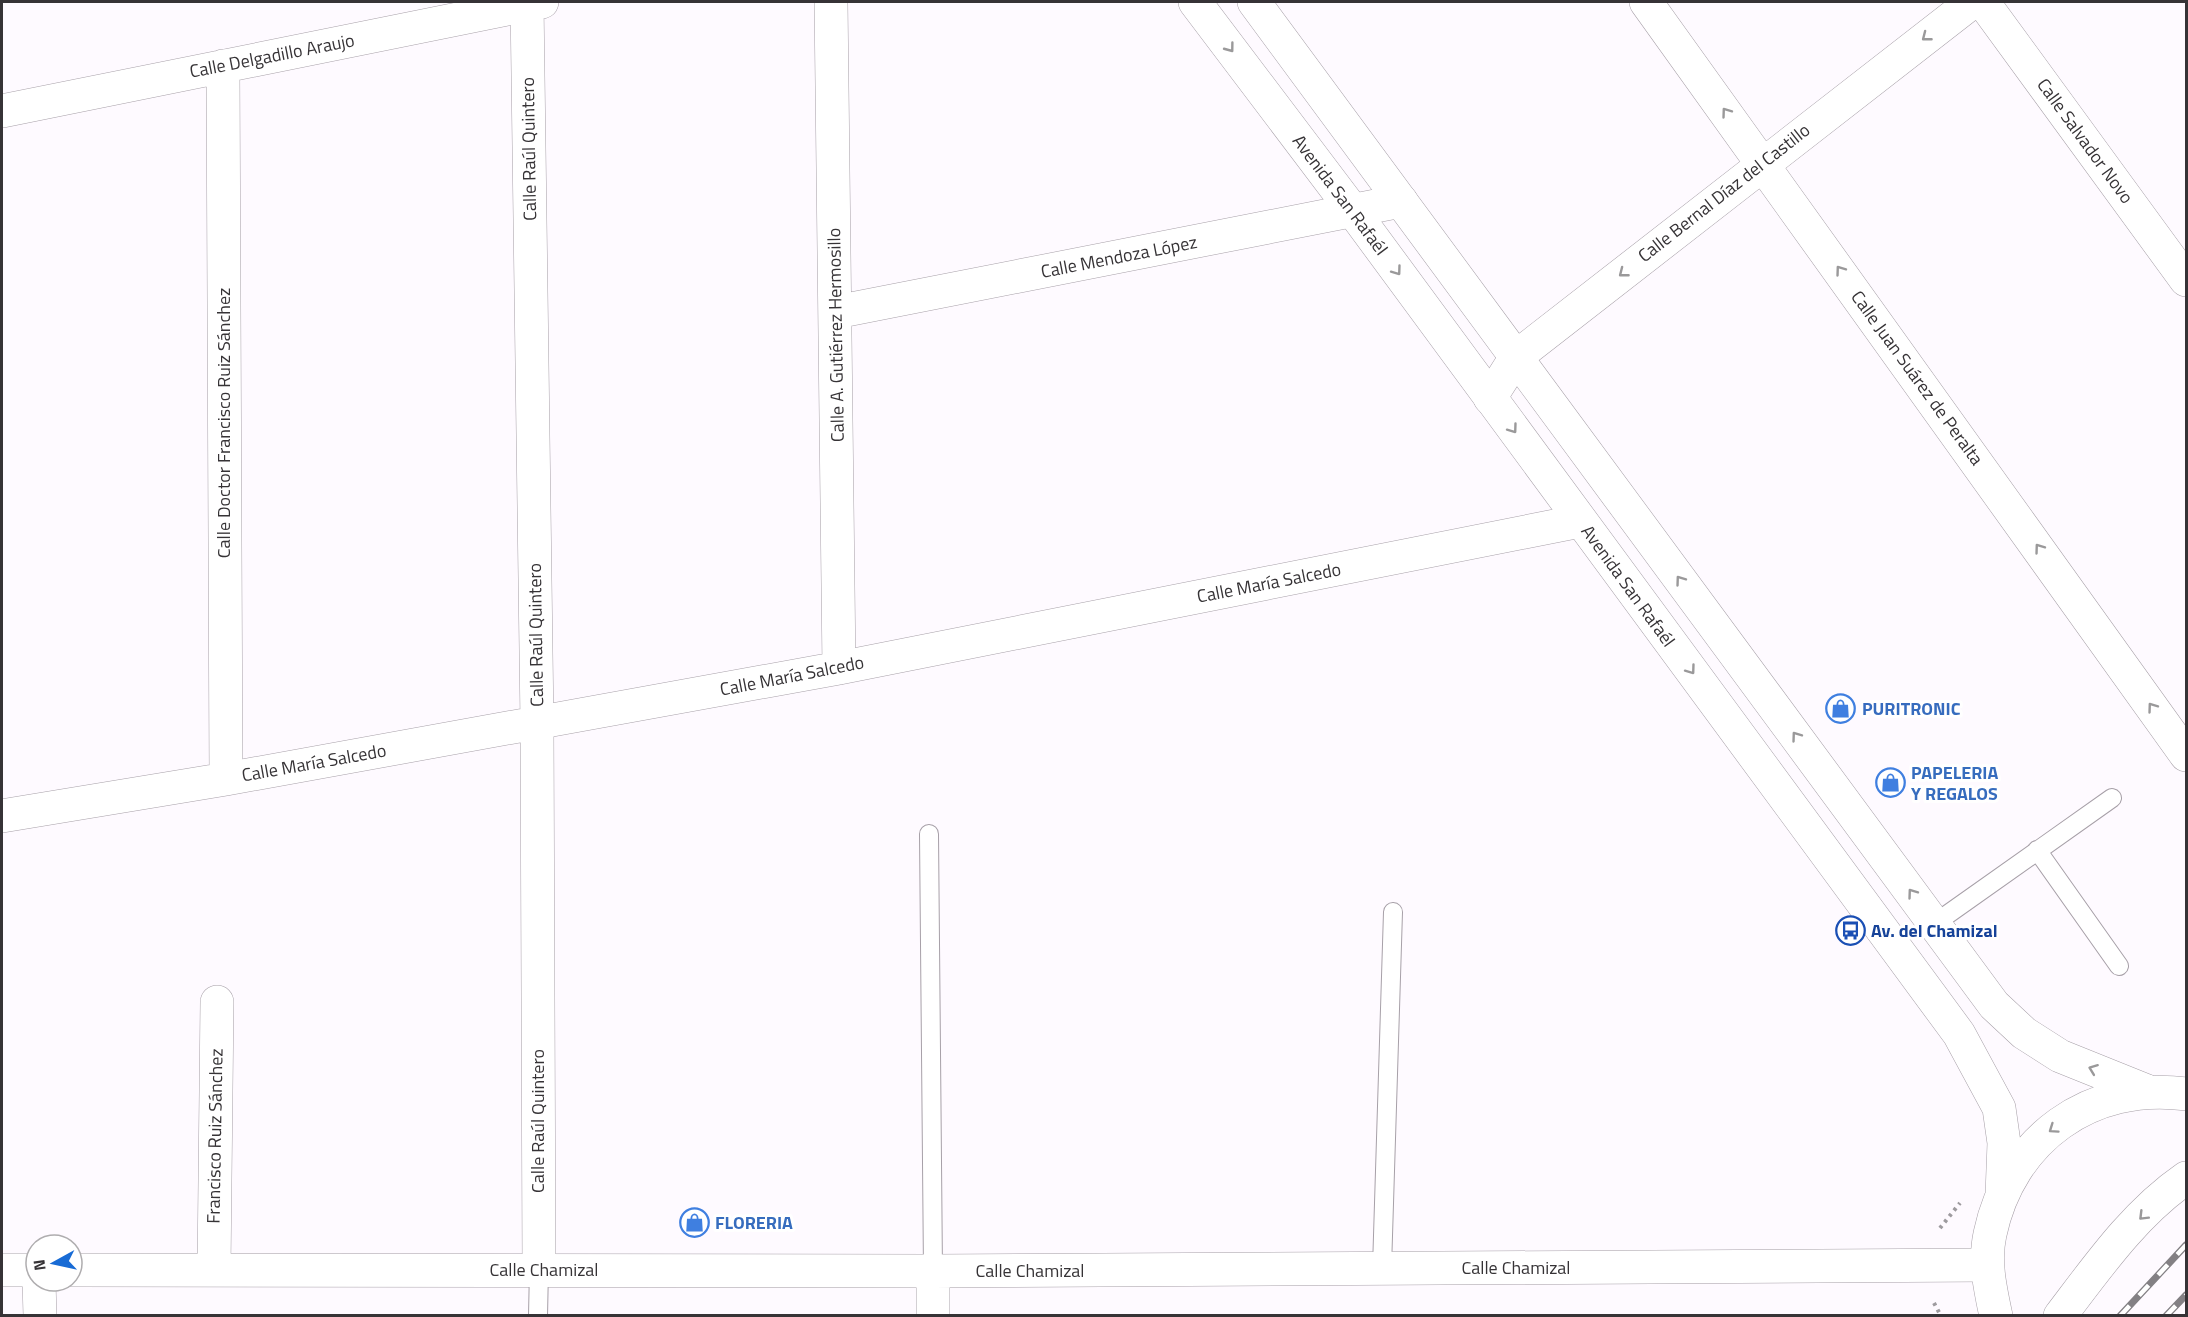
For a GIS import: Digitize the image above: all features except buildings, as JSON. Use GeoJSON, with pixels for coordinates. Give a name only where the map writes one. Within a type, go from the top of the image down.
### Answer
{"type":"FeatureCollection","features":[{"type":"Feature","properties":{"kind":"street","name":"Calle Delgadillo Araujo"},"geometry":{"type":"LineString","coordinates":[[2,111],[532,2]]}},
{"type":"Feature","properties":{"kind":"street","name":"Calle Raúl Quintero"},"geometry":{"type":"LineString","coordinates":[[532,2],[539,1269]]}},
{"type":"Feature","properties":{"kind":"street","name":"Calle A. Gutiérrez Hermosillo"},"geometry":{"type":"LineString","coordinates":[[831,2],[839,668]]}},
{"type":"Feature","properties":{"kind":"street","name":"Avenida San Rafaél"},"geometry":{"type":"LineString","coordinates":[[1195,2],[1353,212],[1959,1034],[2000,1108],[2004,1143],[2002,1195]]}},
{"type":"Feature","properties":{"kind":"street"},"geometry":{"type":"LineString","coordinates":[[1254,2],[1994,1005],[2024,1033],[2060,1056],[2147,1091]]}},
{"type":"Feature","properties":{"kind":"street"},"geometry":{"type":"LineString","coordinates":[[1269,2],[1287,47]]}},
{"type":"Feature","properties":{"kind":"street","name":"Calle Juan Suárez de Peralta"},"geometry":{"type":"LineString","coordinates":[[1646,2],[2187,755]]}},
{"type":"Feature","properties":{"kind":"street","name":"Calle Bernal Díaz del Castillo"},"geometry":{"type":"LineString","coordinates":[[1490,398],[1516,357],[1763,162],[1972,2]]}},
{"type":"Feature","properties":{"kind":"street","name":"Calle Salvador Novo"},"geometry":{"type":"LineString","coordinates":[[1983,2],[2187,280]]}},
{"type":"Feature","properties":{"kind":"street","name":"Calle Doctor Francisco Ruiz Sánchez"},"geometry":{"type":"LineString","coordinates":[[223,66],[226,779]]}},
{"type":"Feature","properties":{"kind":"street","name":"Calle Mendoza López"},"geometry":{"type":"LineString","coordinates":[[836,312],[1401,201]]}},
{"type":"Feature","properties":{"kind":"street","name":"Calle María Salcedo"},"geometry":{"type":"LineString","coordinates":[[2,816],[226,779],[839,668],[1580,521]]}},
{"type":"Feature","properties":{"kind":"street","name":"Francisco Ruiz Sánchez"},"geometry":{"type":"LineString","coordinates":[[214,1270],[217,1002]]}},
{"type":"Feature","properties":{"kind":"street"},"geometry":{"type":"LineString","coordinates":[[1996,1316],[1987,1264],[1990,1234],[2002,1195],[2026,1154],[2044,1135],[2079,1110],[2111,1097],[2147,1091],[2187,1094]]}},
{"type":"Feature","properties":{"kind":"street"},"geometry":{"type":"LineString","coordinates":[[2060,1316],[2124,1234],[2168,1190],[2187,1178]]}},
{"type":"Feature","properties":{"kind":"street","name":"Calle Chamizal"},"geometry":{"type":"LineString","coordinates":[[84,1270],[933,1271],[1987,1264]]}},
{"type":"Feature","properties":{"kind":"street"},"geometry":{"type":"LineString","coordinates":[[2,1270],[24,1270]]}},
{"type":"Feature","properties":{"kind":"street"},"geometry":{"type":"LineString","coordinates":[[933,1271],[933,1316]]}},
{"type":"Feature","properties":{"kind":"street"},"geometry":{"type":"LineString","coordinates":[[39,1293],[40,1316]]}},
{"type":"Feature","properties":{"kind":"lane"},"geometry":{"type":"LineString","coordinates":[[1934,924],[2112,798]]}},
{"type":"Feature","properties":{"kind":"lane"},"geometry":{"type":"LineString","coordinates":[[928,834],[933,1271]]}},
{"type":"Feature","properties":{"kind":"lane"},"geometry":{"type":"LineString","coordinates":[[2037,850],[2119,966]]}},
{"type":"Feature","properties":{"kind":"lane"},"geometry":{"type":"LineString","coordinates":[[1382,1268],[1393,912]]}},
{"type":"Feature","properties":{"kind":"lane"},"geometry":{"type":"LineString","coordinates":[[538,1316],[539,1269]]}},
{"type":"Feature","properties":{"kind":"path"},"geometry":{"type":"LineString","coordinates":[[1911,1265],[1966,1194]]}},
{"type":"Feature","properties":{"kind":"railway"},"geometry":{"type":"LineString","coordinates":[[2120,1316],[2186,1245]]}},
{"type":"Feature","properties":{"kind":"railway"},"geometry":{"type":"LineString","coordinates":[[2166,1316],[2186,1295]]}},
{"type":"Feature","properties":{"kind":"place","name":"PURITRONIC"},"geometry":{"type":"Point","coordinates":[1841,709]}},
{"type":"Feature","properties":{"kind":"place","name":"PAPELERIA Y REGALOS"},"geometry":{"type":"Point","coordinates":[1890,783]}},
{"type":"Feature","properties":{"kind":"place","name":"Av. del Chamizal"},"geometry":{"type":"Point","coordinates":[1850,931]}},
{"type":"Feature","properties":{"kind":"place","name":"FLORERIA"},"geometry":{"type":"Point","coordinates":[694,1223]}}]}
